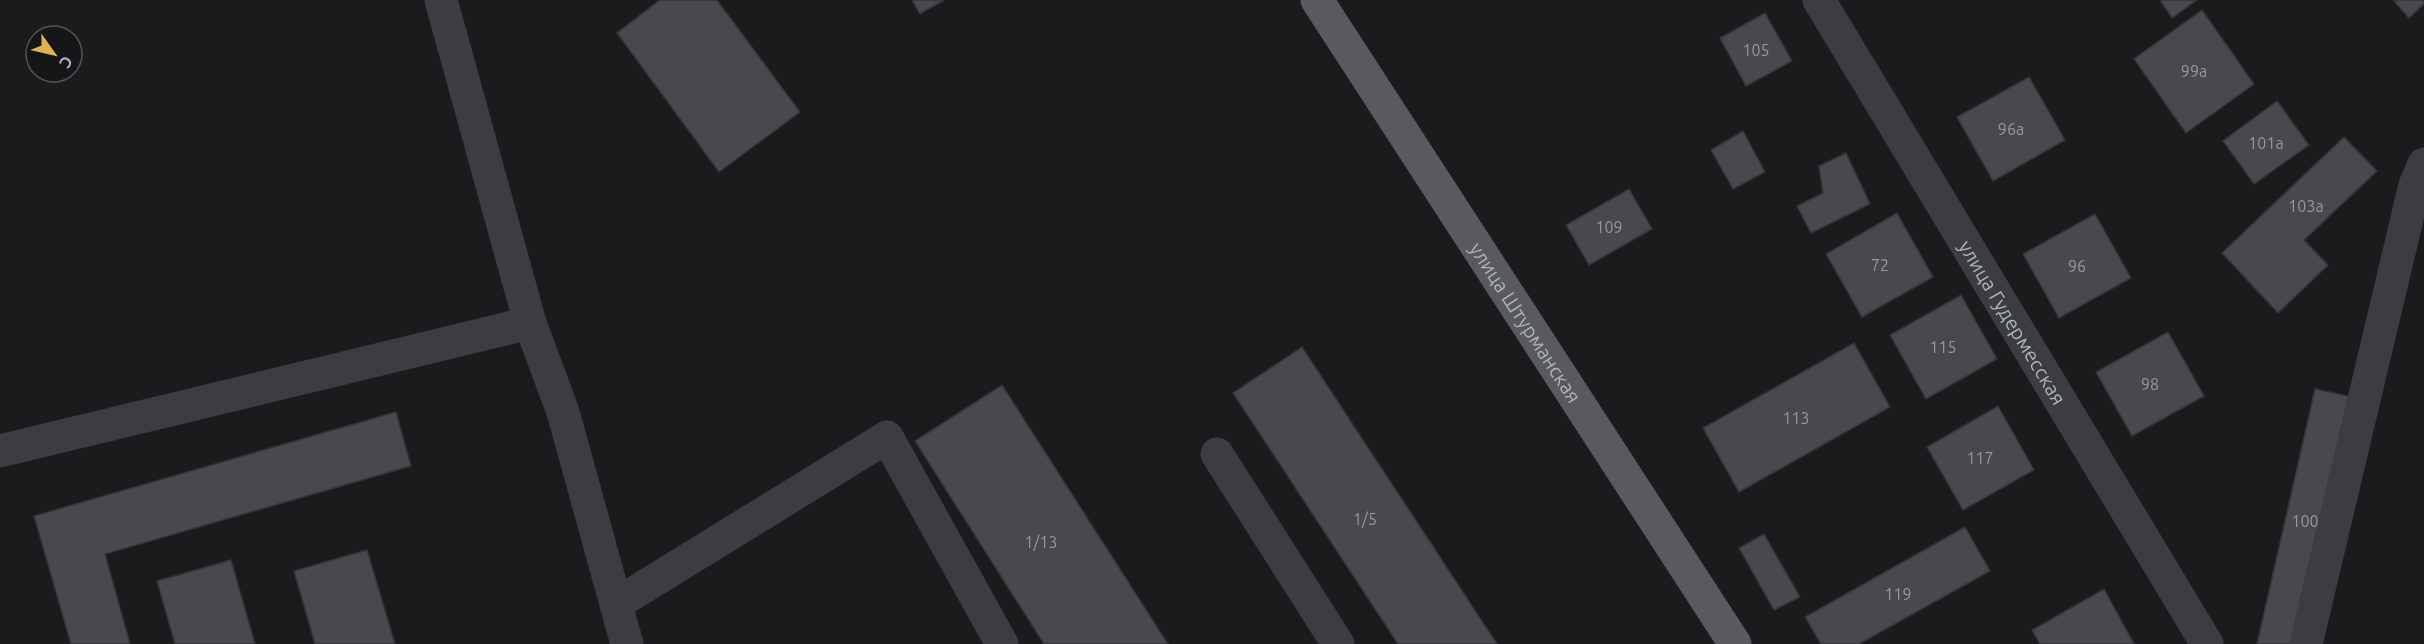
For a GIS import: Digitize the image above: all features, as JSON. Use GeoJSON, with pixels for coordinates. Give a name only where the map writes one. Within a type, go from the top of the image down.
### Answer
{"type":"FeatureCollection","features":[{"type":"Feature","properties":{"kind":"main road","name":"улица Штурманская"},"geometry":{"type":"LineString","coordinates":[[1317,0],[1735,644]]}},
{"type":"Feature","properties":{"kind":"street"},"geometry":{"type":"LineString","coordinates":[[441,0],[530,323],[563,412],[627,644]]}},
{"type":"Feature","properties":{"kind":"street","name":"улица Гудермесская"},"geometry":{"type":"LineString","coordinates":[[1819,0],[2207,644]]}},
{"type":"Feature","properties":{"kind":"street"},"geometry":{"type":"LineString","coordinates":[[2306,644],[2415,184],[2424,164]]}},
{"type":"Feature","properties":{"kind":"street"},"geometry":{"type":"LineString","coordinates":[[0,451],[530,323]]}},
{"type":"Feature","properties":{"kind":"street"},"geometry":{"type":"LineString","coordinates":[[616,604],[886,437],[1002,644]]}},
{"type":"Feature","properties":{"kind":"street"},"geometry":{"type":"LineString","coordinates":[[1217,454],[1338,644]]}},
{"type":"Feature","properties":{"kind":"building"},"geometry":{"type":"Polygon","coordinates":[[[660,0],[717,0],[800,112],[719,172],[617,33],[660,0]]]}},
{"type":"Feature","properties":{"kind":"building"},"geometry":{"type":"Polygon","coordinates":[[[912,0],[944,0],[920,14],[912,0]]]}},
{"type":"Feature","properties":{"kind":"building"},"geometry":{"type":"Polygon","coordinates":[[[2160,0],[2197,0],[2172,18],[2160,0]]]}},
{"type":"Feature","properties":{"kind":"building"},"geometry":{"type":"Polygon","coordinates":[[[2393,0],[2424,0],[2424,4],[2409,18],[2393,0]]]}},
{"type":"Feature","properties":{"kind":"building"},"geometry":{"type":"Polygon","coordinates":[[[2202,10],[2254,84],[2186,133],[2134,59],[2202,10]]]}},
{"type":"Feature","properties":{"kind":"building"},"geometry":{"type":"Polygon","coordinates":[[[1765,13],[1792,61],[1746,86],[1720,38],[1765,13]]]}},
{"type":"Feature","properties":{"kind":"building"},"geometry":{"type":"Polygon","coordinates":[[[2029,77],[2065,140],[1993,181],[1957,117],[2029,77]]]}},
{"type":"Feature","properties":{"kind":"building"},"geometry":{"type":"Polygon","coordinates":[[[2277,101],[2309,145],[2254,184],[2223,141],[2277,101]]]}},
{"type":"Feature","properties":{"kind":"building"},"geometry":{"type":"Polygon","coordinates":[[[1743,131],[1765,172],[1733,189],[1711,150],[1743,131]]]}},
{"type":"Feature","properties":{"kind":"building"},"geometry":{"type":"Polygon","coordinates":[[[2344,137],[2377,171],[2304,240],[2328,265],[2278,313],[2222,253],[2344,137]]]}},
{"type":"Feature","properties":{"kind":"building"},"geometry":{"type":"Polygon","coordinates":[[[1846,153],[1870,204],[1811,233],[1797,206],[1823,193],[1819,166],[1846,153]]]}},
{"type":"Feature","properties":{"kind":"building"},"geometry":{"type":"Polygon","coordinates":[[[1629,189],[1652,229],[1589,265],[1566,225],[1629,189]]]}},
{"type":"Feature","properties":{"kind":"building"},"geometry":{"type":"Polygon","coordinates":[[[1897,213],[1933,277],[1862,317],[1826,254],[1897,213]]]}},
{"type":"Feature","properties":{"kind":"building"},"geometry":{"type":"Polygon","coordinates":[[[2095,214],[2131,278],[2059,318],[2023,254],[2095,214]]]}},
{"type":"Feature","properties":{"kind":"building"},"geometry":{"type":"Polygon","coordinates":[[[1961,295],[1997,359],[1926,399],[1890,335],[1961,295]]]}},
{"type":"Feature","properties":{"kind":"building"},"geometry":{"type":"Polygon","coordinates":[[[2168,332],[2204,396],[2132,436],[2096,372],[2168,332]]]}},
{"type":"Feature","properties":{"kind":"building"},"geometry":{"type":"Polygon","coordinates":[[[1854,343],[1890,407],[1739,492],[1703,428],[1854,343]]]}},
{"type":"Feature","properties":{"kind":"building"},"geometry":{"type":"Polygon","coordinates":[[[1302,347],[1497,644],[1398,644],[1233,393],[1302,347]]]}},
{"type":"Feature","properties":{"kind":"building"},"geometry":{"type":"Polygon","coordinates":[[[1002,385],[1168,644],[1044,644],[915,441],[1002,385]]]}},
{"type":"Feature","properties":{"kind":"building"},"geometry":{"type":"Polygon","coordinates":[[[2315,389],[2353,397],[2296,644],[2257,644],[2315,389]]]}},
{"type":"Feature","properties":{"kind":"building"},"geometry":{"type":"Polygon","coordinates":[[[1998,406],[2034,470],[1963,510],[1927,447],[1998,406]]]}},
{"type":"Feature","properties":{"kind":"building"},"geometry":{"type":"Polygon","coordinates":[[[396,412],[411,466],[105,554],[130,644],[71,644],[34,516],[396,412]]]}},
{"type":"Feature","properties":{"kind":"building"},"geometry":{"type":"Polygon","coordinates":[[[1965,527],[1990,571],[1859,644],[1821,644],[1805,617],[1965,527]]]}},
{"type":"Feature","properties":{"kind":"building"},"geometry":{"type":"Polygon","coordinates":[[[1764,534],[1800,597],[1774,610],[1739,548],[1764,534]]]}},
{"type":"Feature","properties":{"kind":"building"},"geometry":{"type":"Polygon","coordinates":[[[367,550],[395,644],[315,644],[294,571],[367,550]]]}},
{"type":"Feature","properties":{"kind":"building"},"geometry":{"type":"Polygon","coordinates":[[[231,560],[255,644],[175,644],[157,581],[231,560]]]}},
{"type":"Feature","properties":{"kind":"building"},"geometry":{"type":"Polygon","coordinates":[[[2104,589],[2134,644],[2040,644],[2032,630],[2104,589]]]}}]}
